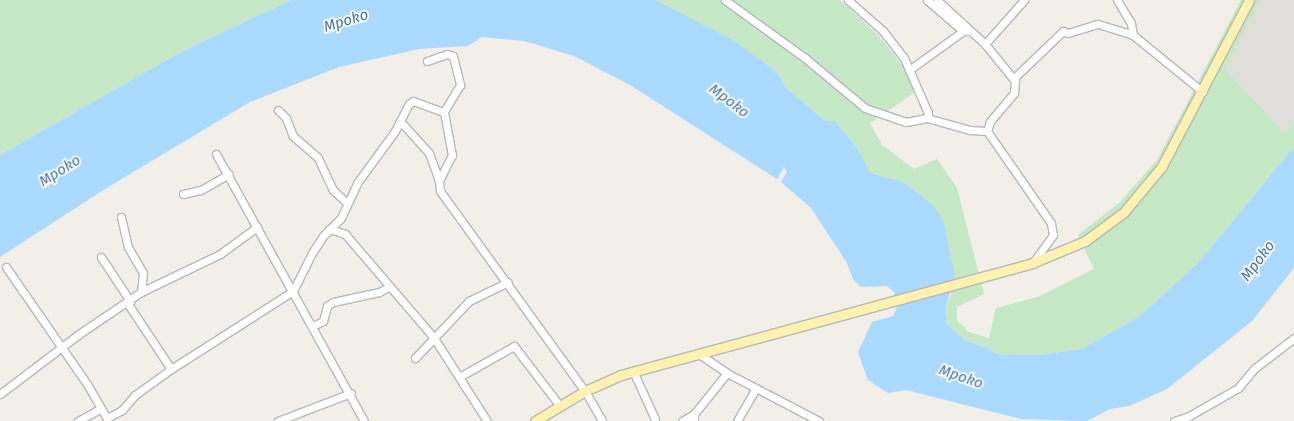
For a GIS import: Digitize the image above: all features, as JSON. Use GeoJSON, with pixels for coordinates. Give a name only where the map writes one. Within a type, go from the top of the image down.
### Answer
{"type":"FeatureCollection","features":[{"type":"Feature","properties":{"kind":"main road"},"geometry":{"type":"LineString","coordinates":[[535,421],[586,391],[632,371],[1032,263],[1085,241],[1124,212],[1162,166],[1203,92],[1249,0]]}},
{"type":"Feature","properties":{"kind":"street"},"geometry":{"type":"LineString","coordinates":[[725,0],[805,58],[865,108],[906,122],[927,118],[970,130],[987,131]]}},
{"type":"Feature","properties":{"kind":"street"},"geometry":{"type":"LineString","coordinates":[[848,0],[893,42],[928,113],[927,118]]}},
{"type":"Feature","properties":{"kind":"street"},"geometry":{"type":"LineString","coordinates":[[927,0],[985,44],[1014,78],[1014,93],[990,122],[987,131]]}},
{"type":"Feature","properties":{"kind":"street"},"geometry":{"type":"LineString","coordinates":[[937,0],[966,31]]}},
{"type":"Feature","properties":{"kind":"street"},"geometry":{"type":"LineString","coordinates":[[985,44],[1024,0]]}},
{"type":"Feature","properties":{"kind":"street"},"geometry":{"type":"LineString","coordinates":[[1117,0],[1128,17],[1133,35]]}},
{"type":"Feature","properties":{"kind":"street"},"geometry":{"type":"LineString","coordinates":[[1014,78],[1063,31],[1068,33],[1098,24],[1133,35],[1203,92]]}},
{"type":"Feature","properties":{"kind":"street"},"geometry":{"type":"LineString","coordinates":[[908,70],[966,31]]}},
{"type":"Feature","properties":{"kind":"street"},"geometry":{"type":"LineString","coordinates":[[426,60],[447,54],[455,60],[460,85],[444,112],[452,155],[439,181]]}},
{"type":"Feature","properties":{"kind":"street"},"geometry":{"type":"LineString","coordinates":[[6,267],[107,418],[115,418],[135,395],[171,369],[293,291],[329,229],[341,218],[346,202],[413,101],[444,112]]}},
{"type":"Feature","properties":{"kind":"street"},"geometry":{"type":"LineString","coordinates":[[278,110],[286,118],[293,136],[318,158],[333,190],[346,202]]}},
{"type":"Feature","properties":{"kind":"street"},"geometry":{"type":"LineString","coordinates":[[400,121],[429,153],[439,181],[440,191],[508,282],[586,391],[602,421]]}},
{"type":"Feature","properties":{"kind":"street"},"geometry":{"type":"LineString","coordinates":[[987,131],[1052,223],[1053,235],[1032,263]]}},
{"type":"Feature","properties":{"kind":"street"},"geometry":{"type":"LineString","coordinates":[[216,154],[229,174],[257,227],[351,393],[364,421]]}},
{"type":"Feature","properties":{"kind":"street"},"geometry":{"type":"LineString","coordinates":[[183,194],[201,190],[229,174]]}},
{"type":"Feature","properties":{"kind":"street"},"geometry":{"type":"LineString","coordinates":[[121,217],[128,247],[143,273],[141,292]]}},
{"type":"Feature","properties":{"kind":"street"},"geometry":{"type":"LineString","coordinates":[[341,218],[345,234],[434,338],[461,376],[487,421]]}},
{"type":"Feature","properties":{"kind":"street"},"geometry":{"type":"LineString","coordinates":[[0,394],[60,348],[129,302],[141,292],[220,254],[257,227]]}},
{"type":"Feature","properties":{"kind":"street"},"geometry":{"type":"LineString","coordinates":[[329,229],[345,234]]}},
{"type":"Feature","properties":{"kind":"street"},"geometry":{"type":"LineString","coordinates":[[101,257],[171,369]]}},
{"type":"Feature","properties":{"kind":"street"},"geometry":{"type":"LineString","coordinates":[[415,358],[469,301],[508,282]]}},
{"type":"Feature","properties":{"kind":"street"},"geometry":{"type":"LineString","coordinates":[[313,326],[323,321],[327,306],[333,302],[379,292],[389,287]]}},
{"type":"Feature","properties":{"kind":"street"},"geometry":{"type":"LineString","coordinates":[[1174,421],[1189,416],[1238,388],[1256,368],[1294,338]]}},
{"type":"Feature","properties":{"kind":"street"},"geometry":{"type":"LineString","coordinates":[[461,376],[514,346],[560,406]]}},
{"type":"Feature","properties":{"kind":"street"},"geometry":{"type":"LineString","coordinates":[[699,354],[728,373],[819,421]]}},
{"type":"Feature","properties":{"kind":"street"},"geometry":{"type":"LineString","coordinates":[[632,371],[655,420]]}},
{"type":"Feature","properties":{"kind":"street"},"geometry":{"type":"LineString","coordinates":[[682,421],[694,417],[728,373]]}},
{"type":"Feature","properties":{"kind":"street"},"geometry":{"type":"LineString","coordinates":[[737,421],[756,388]]}},
{"type":"Feature","properties":{"kind":"street"},"geometry":{"type":"LineString","coordinates":[[278,421],[351,393]]}},
{"type":"Feature","properties":{"kind":"street"},"geometry":{"type":"LineString","coordinates":[[78,421],[101,408]]}},
{"type":"Feature","properties":{"kind":"shaded area"},"geometry":{"type":"Polygon","coordinates":[[[1260,0],[1294,0],[1294,121],[1285,133],[1225,69],[1260,0]]]}},
{"type":"Feature","properties":{"kind":"green space"},"geometry":{"type":"Polygon","coordinates":[[[0,0],[291,0],[177,54],[0,155],[0,0]]]}},
{"type":"Feature","properties":{"kind":"green space"},"geometry":{"type":"Polygon","coordinates":[[[655,0],[840,0],[878,35],[921,88],[870,123],[882,145],[914,169],[937,159],[957,188],[984,294],[957,307],[957,320],[969,332],[989,338],[996,308],[1038,297],[1094,269],[1078,235],[1120,202],[1157,160],[1241,0],[1260,0],[1225,69],[1285,133],[1294,121],[1294,147],[1198,263],[1140,316],[1082,349],[1037,355],[996,354],[990,349],[966,341],[947,324],[945,308],[951,295],[943,219],[903,182],[869,173],[857,148],[836,122],[825,122],[785,87],[779,74],[655,0]]]}},
{"type":"Feature","properties":{"kind":"water","name":"Mpoko"},"geometry":{"type":"Polygon","coordinates":[[[291,0],[655,0],[735,41],[779,74],[785,87],[825,121],[836,122],[857,148],[870,173],[903,182],[933,205],[943,219],[955,278],[945,308],[947,324],[966,341],[990,349],[996,354],[1037,355],[1082,349],[1140,316],[1198,263],[1294,147],[1294,268],[1252,321],[1167,389],[1129,406],[1110,409],[1087,421],[1021,419],[906,390],[888,393],[868,380],[858,352],[872,322],[893,316],[897,307],[894,292],[887,286],[861,287],[853,279],[847,263],[811,208],[781,182],[787,172],[784,167],[777,179],[630,85],[574,56],[524,41],[482,37],[468,46],[419,49],[339,67],[250,102],[105,189],[0,257],[0,155],[177,54],[291,0]]]}}]}
